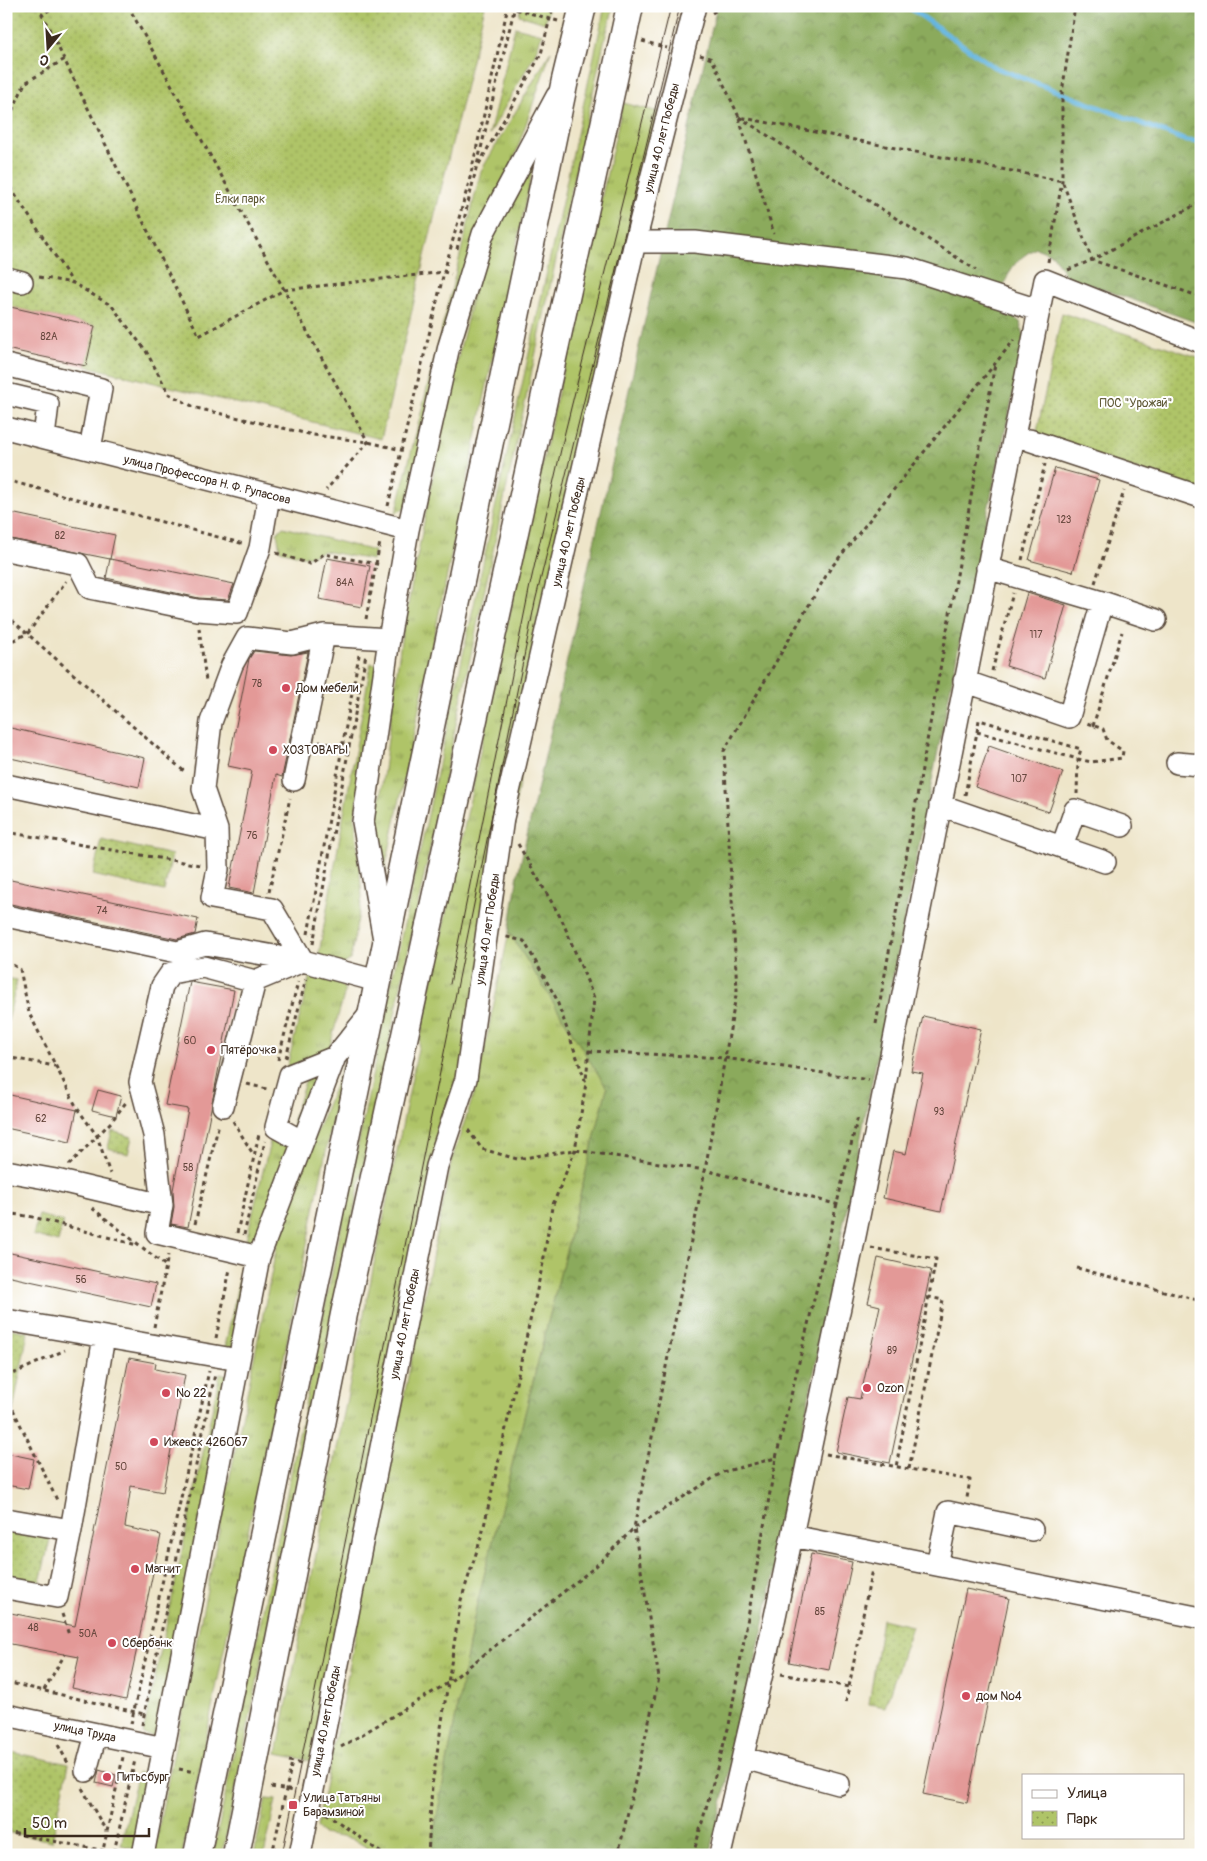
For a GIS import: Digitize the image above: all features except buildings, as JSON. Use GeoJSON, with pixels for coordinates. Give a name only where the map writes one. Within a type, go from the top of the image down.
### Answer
{"type":"FeatureCollection","features":[{"type":"Feature","properties":{"kind":"main road"},"geometry":{"type":"LineString","coordinates":[[196,1855],[369,1016],[565,80],[583,6]]}},
{"type":"Feature","properties":{"kind":"main road"},"geometry":{"type":"LineString","coordinates":[[236,1855],[344,1314],[630,6]]}},
{"type":"Feature","properties":{"kind":"street","name":"улица 40 лет Победы"},"geometry":{"type":"LineString","coordinates":[[300,1855],[304,1797],[318,1761],[437,1166],[466,1079],[503,818],[635,242],[695,6]]}},
{"type":"Feature","properties":{"kind":"street"},"geometry":{"type":"LineString","coordinates":[[385,945],[363,822],[373,638],[394,527],[483,234],[565,80]]}},
{"type":"Feature","properties":{"kind":"street"},"geometry":{"type":"LineString","coordinates":[[635,242],[695,242],[906,268],[1038,310]]}},
{"type":"Feature","properties":{"kind":"street"},"geometry":{"type":"LineString","coordinates":[[720,1855],[744,1758],[854,1238],[873,1077],[940,805],[1045,280],[1201,342]]}},
{"type":"Feature","properties":{"kind":"street"},"geometry":{"type":"LineString","coordinates":[[6,365],[101,389],[90,449]]}},
{"type":"Feature","properties":{"kind":"street"},"geometry":{"type":"LineString","coordinates":[[44,438],[51,376]]}},
{"type":"Feature","properties":{"kind":"street"},"geometry":{"type":"LineString","coordinates":[[6,394],[48,404]]}},
{"type":"Feature","properties":{"kind":"street","name":"улица Профессора Н. Ф. Рупасова"},"geometry":{"type":"LineString","coordinates":[[6,428],[394,527]]}},
{"type":"Feature","properties":{"kind":"street"},"geometry":{"type":"LineString","coordinates":[[1029,440],[1201,498]]}},
{"type":"Feature","properties":{"kind":"street"},"geometry":{"type":"LineString","coordinates":[[6,550],[78,564],[90,588],[197,610],[237,613],[260,548],[269,496]]}},
{"type":"Feature","properties":{"kind":"street"},"geometry":{"type":"LineString","coordinates":[[987,568],[1156,620]]}},
{"type":"Feature","properties":{"kind":"street"},"geometry":{"type":"LineString","coordinates":[[964,681],[1069,717],[1102,602]]}},
{"type":"Feature","properties":{"kind":"street"},"geometry":{"type":"LineString","coordinates":[[307,962],[272,909],[212,898],[218,868],[217,830],[203,789],[212,722],[232,665],[248,638],[292,643],[324,634],[373,638]]}},
{"type":"Feature","properties":{"kind":"street"},"geometry":{"type":"LineString","coordinates":[[293,785],[304,739],[324,634]]}},
{"type":"Feature","properties":{"kind":"street"},"geometry":{"type":"LineString","coordinates":[[1177,763],[1201,765]]}},
{"type":"Feature","properties":{"kind":"street"},"geometry":{"type":"LineString","coordinates":[[6,785],[217,830]]}},
{"type":"Feature","properties":{"kind":"street"},"geometry":{"type":"LineString","coordinates":[[940,805],[1105,862]]}},
{"type":"Feature","properties":{"kind":"street"},"geometry":{"type":"LineString","coordinates":[[1062,847],[1075,810],[1122,826]]}},
{"type":"Feature","properties":{"kind":"street"},"geometry":{"type":"LineString","coordinates":[[6,916],[177,952],[205,944],[307,962],[377,981]]}},
{"type":"Feature","properties":{"kind":"street"},"geometry":{"type":"LineString","coordinates":[[244,1254],[157,1234],[162,1205],[154,1135],[140,1082],[162,986],[171,973],[202,967],[255,981],[307,962]]}},
{"type":"Feature","properties":{"kind":"street"},"geometry":{"type":"LineString","coordinates":[[222,1112],[255,981]]}},
{"type":"Feature","properties":{"kind":"street"},"geometry":{"type":"LineString","coordinates":[[143,1855],[164,1748],[223,1358],[244,1254],[302,1141],[335,1057],[369,1016]]}},
{"type":"Feature","properties":{"kind":"street"},"geometry":{"type":"LineString","coordinates":[[302,1141],[276,1127],[290,1075],[335,1057]]}},
{"type":"Feature","properties":{"kind":"street"},"geometry":{"type":"LineString","coordinates":[[6,1171],[56,1180],[162,1205]]}},
{"type":"Feature","properties":{"kind":"street"},"geometry":{"type":"LineString","coordinates":[[6,1320],[223,1358]]}},
{"type":"Feature","properties":{"kind":"street"},"geometry":{"type":"LineString","coordinates":[[6,1588],[57,1597],[71,1530],[100,1336]]}},
{"type":"Feature","properties":{"kind":"street"},"geometry":{"type":"LineString","coordinates":[[937,1565],[948,1512],[1032,1530]]}},
{"type":"Feature","properties":{"kind":"street"},"geometry":{"type":"LineString","coordinates":[[6,1519],[71,1530]]}},
{"type":"Feature","properties":{"kind":"street"},"geometry":{"type":"LineString","coordinates":[[792,1536],[1201,1618]]}},
{"type":"Feature","properties":{"kind":"street","name":"улица Труда"},"geometry":{"type":"LineString","coordinates":[[6,1715],[96,1734],[131,1750],[164,1748]]}},
{"type":"Feature","properties":{"kind":"street"},"geometry":{"type":"LineString","coordinates":[[86,1771],[96,1734]]}},
{"type":"Feature","properties":{"kind":"street"},"geometry":{"type":"LineString","coordinates":[[744,1758],[839,1784]]}},
{"type":"Feature","properties":{"kind":"path"},"geometry":{"type":"LineString","coordinates":[[57,6],[42,14],[199,336],[284,290],[444,272],[451,274]]}},
{"type":"Feature","properties":{"kind":"path"},"geometry":{"type":"LineString","coordinates":[[128,6],[368,442]]}},
{"type":"Feature","properties":{"kind":"path"},"geometry":{"type":"LineString","coordinates":[[469,182],[541,54],[553,6]]}},
{"type":"Feature","properties":{"kind":"path"},"geometry":{"type":"LineString","coordinates":[[1045,280],[1062,181],[1062,93],[1075,6]]}},
{"type":"Feature","properties":{"kind":"path"},"geometry":{"type":"LineString","coordinates":[[381,574],[394,527],[401,450],[444,272],[469,182],[508,7],[551,20]]}},
{"type":"Feature","properties":{"kind":"path"},"geometry":{"type":"LineString","coordinates":[[456,254],[515,8]]}},
{"type":"Feature","properties":{"kind":"path"},"geometry":{"type":"LineString","coordinates":[[684,51],[712,59],[739,117],[779,252]]}},
{"type":"Feature","properties":{"kind":"path"},"geometry":{"type":"LineString","coordinates":[[6,125],[25,83],[65,59]]}},
{"type":"Feature","properties":{"kind":"path"},"geometry":{"type":"LineString","coordinates":[[739,117],[1062,181]]}},
{"type":"Feature","properties":{"kind":"path"},"geometry":{"type":"LineString","coordinates":[[739,117],[980,272]]}},
{"type":"Feature","properties":{"kind":"path"},"geometry":{"type":"LineString","coordinates":[[6,181],[73,283]]}},
{"type":"Feature","properties":{"kind":"path"},"geometry":{"type":"LineString","coordinates":[[1062,181],[1092,260]]}},
{"type":"Feature","properties":{"kind":"path"},"geometry":{"type":"LineString","coordinates":[[1045,280],[1092,260],[1201,202]]}},
{"type":"Feature","properties":{"kind":"path"},"geometry":{"type":"LineString","coordinates":[[1092,260],[1201,297]]}},
{"type":"Feature","properties":{"kind":"path"},"geometry":{"type":"LineString","coordinates":[[449,283],[453,264]]}},
{"type":"Feature","properties":{"kind":"path"},"geometry":{"type":"LineString","coordinates":[[21,279],[73,283],[112,306],[146,350],[169,394],[196,408],[312,435],[368,442],[407,452]]}},
{"type":"Feature","properties":{"kind":"path"},"geometry":{"type":"LineString","coordinates":[[618,1855],[658,1678],[634,1528],[705,1170],[737,990],[724,751],[830,569],[1038,310]]}},
{"type":"Feature","properties":{"kind":"path"},"geometry":{"type":"LineString","coordinates":[[875,1030],[996,363]]}},
{"type":"Feature","properties":{"kind":"path"},"geometry":{"type":"LineString","coordinates":[[311,506],[368,442]]}},
{"type":"Feature","properties":{"kind":"path"},"geometry":{"type":"LineString","coordinates":[[6,480],[260,548],[310,564],[324,554],[382,565]]}},
{"type":"Feature","properties":{"kind":"path"},"geometry":{"type":"LineString","coordinates":[[283,1068],[307,962],[373,638],[376,564],[394,527]]}},
{"type":"Feature","properties":{"kind":"path"},"geometry":{"type":"LineString","coordinates":[[6,644],[28,634],[78,564]]}},
{"type":"Feature","properties":{"kind":"path"},"geometry":{"type":"LineString","coordinates":[[197,610],[207,685]]}},
{"type":"Feature","properties":{"kind":"path"},"geometry":{"type":"LineString","coordinates":[[6,615],[203,789]]}},
{"type":"Feature","properties":{"kind":"path"},"geometry":{"type":"LineString","coordinates":[[1094,726],[1122,632]]}},
{"type":"Feature","properties":{"kind":"path"},"geometry":{"type":"LineString","coordinates":[[278,1062],[307,962],[342,746],[373,638]]}},
{"type":"Feature","properties":{"kind":"path"},"geometry":{"type":"LineString","coordinates":[[977,732],[1091,762],[1122,758],[1124,751],[1107,740],[1103,729],[1069,717]]}},
{"type":"Feature","properties":{"kind":"path"},"geometry":{"type":"LineString","coordinates":[[964,797],[979,720],[1081,749],[1078,759],[1075,810]]}},
{"type":"Feature","properties":{"kind":"path"},"geometry":{"type":"LineString","coordinates":[[304,739],[342,746]]}},
{"type":"Feature","properties":{"kind":"path"},"geometry":{"type":"LineString","coordinates":[[265,907],[293,785]]}},
{"type":"Feature","properties":{"kind":"path"},"geometry":{"type":"LineString","coordinates":[[428,1855],[432,1784],[461,1600],[484,1526],[543,1263],[552,1207],[575,1150],[586,1083],[594,998],[562,920],[503,818]]}},
{"type":"Feature","properties":{"kind":"path"},"geometry":{"type":"LineString","coordinates":[[6,832],[218,868]]}},
{"type":"Feature","properties":{"kind":"path"},"geometry":{"type":"LineString","coordinates":[[524,941],[556,998],[586,1083]]}},
{"type":"Feature","properties":{"kind":"path"},"geometry":{"type":"LineString","coordinates":[[6,961],[20,969],[29,1013],[77,1108],[97,1136],[118,1196]]}},
{"type":"Feature","properties":{"kind":"path"},"geometry":{"type":"LineString","coordinates":[[589,1051],[725,1058],[873,1077],[864,1089]]}},
{"type":"Feature","properties":{"kind":"path"},"geometry":{"type":"LineString","coordinates":[[6,1057],[56,1066]]}},
{"type":"Feature","properties":{"kind":"path"},"geometry":{"type":"LineString","coordinates":[[230,1080],[270,1090]]}},
{"type":"Feature","properties":{"kind":"path"},"geometry":{"type":"LineString","coordinates":[[56,1180],[111,1122],[140,1082]]}},
{"type":"Feature","properties":{"kind":"path"},"geometry":{"type":"LineString","coordinates":[[693,1855],[729,1725],[776,1458],[860,1108]]}},
{"type":"Feature","properties":{"kind":"path"},"geometry":{"type":"LineString","coordinates":[[456,1110],[482,1149],[517,1159],[575,1150],[705,1170],[838,1204]]}},
{"type":"Feature","properties":{"kind":"path"},"geometry":{"type":"LineString","coordinates":[[222,1112],[254,1155]]}},
{"type":"Feature","properties":{"kind":"path"},"geometry":{"type":"LineString","coordinates":[[191,1242],[222,1112]]}},
{"type":"Feature","properties":{"kind":"path"},"geometry":{"type":"LineString","coordinates":[[244,1254],[254,1155],[261,1127]]}},
{"type":"Feature","properties":{"kind":"path"},"geometry":{"type":"LineString","coordinates":[[6,1682],[144,1714],[223,1358],[267,1134]]}},
{"type":"Feature","properties":{"kind":"path"},"geometry":{"type":"LineString","coordinates":[[86,1204],[166,1266]]}},
{"type":"Feature","properties":{"kind":"path"},"geometry":{"type":"LineString","coordinates":[[838,1204],[854,1238],[936,1259],[896,1467]]}},
{"type":"Feature","properties":{"kind":"path"},"geometry":{"type":"LineString","coordinates":[[6,1213],[33,1217],[139,1246]]}},
{"type":"Feature","properties":{"kind":"path"},"geometry":{"type":"LineString","coordinates":[[150,1346],[168,1253]]}},
{"type":"Feature","properties":{"kind":"path"},"geometry":{"type":"LineString","coordinates":[[1077,1268],[1201,1301]]}},
{"type":"Feature","properties":{"kind":"path"},"geometry":{"type":"LineString","coordinates":[[909,1469],[943,1300],[929,1297]]}},
{"type":"Feature","properties":{"kind":"path"},"geometry":{"type":"LineString","coordinates":[[6,1377],[100,1336]]}},
{"type":"Feature","properties":{"kind":"path"},"geometry":{"type":"LineString","coordinates":[[133,1711],[223,1358]]}},
{"type":"Feature","properties":{"kind":"path"},"geometry":{"type":"LineString","coordinates":[[6,1395],[71,1530]]}},
{"type":"Feature","properties":{"kind":"path"},"geometry":{"type":"LineString","coordinates":[[809,1451],[970,1480],[965,1516]]}},
{"type":"Feature","properties":{"kind":"path"},"geometry":{"type":"LineString","coordinates":[[318,1761],[448,1683],[595,1568],[634,1528],[723,1472],[776,1458]]}},
{"type":"Feature","properties":{"kind":"path"},"geometry":{"type":"LineString","coordinates":[[846,1702],[873,1566]]}},
{"type":"Feature","properties":{"kind":"path"},"geometry":{"type":"LineString","coordinates":[[44,1690],[65,1654]]}},
{"type":"Feature","properties":{"kind":"path"},"geometry":{"type":"LineString","coordinates":[[762,1671],[849,1687]]}},
{"type":"Feature","properties":{"kind":"path"},"geometry":{"type":"LineString","coordinates":[[102,1855],[131,1750]]}},
{"type":"Feature","properties":{"kind":"path"},"geometry":{"type":"LineString","coordinates":[[114,1852],[131,1750]]}},
{"type":"Feature","properties":{"kind":"path"},"geometry":{"type":"LineString","coordinates":[[272,1855],[292,1762]]}},
{"type":"Feature","properties":{"kind":"path"},"geometry":{"type":"LineString","coordinates":[[173,1767],[198,1772]]}},
{"type":"Feature","properties":{"kind":"path"},"geometry":{"type":"LineString","coordinates":[[267,1786],[286,1790],[304,1797],[384,1855]]}},
{"type":"Feature","properties":{"kind":"path"},"geometry":{"type":"LineString","coordinates":[[6,1832],[126,1855]]}},
{"type":"Feature","properties":{"kind":"green space","name":"Ёлки парк"},"geometry":{"type":"Polygon","coordinates":[[[6,6],[485,6],[381,439],[86,366],[95,326],[6,306],[6,6]]]}},
{"type":"Feature","properties":{"kind":"green space"},"geometry":{"type":"Polygon","coordinates":[[[521,6],[549,6],[545,23],[519,15],[521,6]]]}},
{"type":"Feature","properties":{"kind":"green space"},"geometry":{"type":"Polygon","coordinates":[[[605,6],[614,6],[604,42],[554,268],[457,721],[222,1855],[213,1855],[392,979],[605,6]]]}},
{"type":"Feature","properties":{"kind":"green space"},"geometry":{"type":"Polygon","coordinates":[[[717,6],[1201,6],[1201,324],[1066,276],[1053,255],[1036,248],[1022,257],[1013,266],[1001,293],[1009,314],[1020,322],[1025,340],[964,620],[763,1628],[710,1855],[434,1855],[433,1838],[476,1608],[607,1088],[509,932],[518,874],[717,6]]]}},
{"type":"Feature","properties":{"kind":"green space"},"geometry":{"type":"Polygon","coordinates":[[[515,27],[542,34],[535,54],[489,135],[515,27]]]}},
{"type":"Feature","properties":{"kind":"green space"},"geometry":{"type":"Polygon","coordinates":[[[551,51],[517,150],[407,506],[396,513],[481,171],[551,51]]]}},
{"type":"Feature","properties":{"kind":"green space"},"geometry":{"type":"Polygon","coordinates":[[[623,103],[659,112],[574,486],[492,931],[312,1761],[277,1754],[443,927],[531,515],[623,103]]]}},
{"type":"Feature","properties":{"kind":"green space"},"geometry":{"type":"Polygon","coordinates":[[[535,157],[382,884],[378,815],[401,641],[448,398],[478,275],[505,210],[535,157]]]}},
{"type":"Feature","properties":{"kind":"green space","name":"ПОС \"Урожай\""},"geometry":{"type":"Polygon","coordinates":[[[1062,313],[1201,358],[1201,491],[1036,436],[1062,313]]]}},
{"type":"Feature","properties":{"kind":"green space"},"geometry":{"type":"Polygon","coordinates":[[[283,527],[374,551],[372,560],[324,551],[307,557],[280,550],[277,533],[283,527]]]}},
{"type":"Feature","properties":{"kind":"green space"},"geometry":{"type":"Polygon","coordinates":[[[371,663],[378,666],[355,817],[362,897],[350,960],[342,965],[318,959],[371,663]]]}},
{"type":"Feature","properties":{"kind":"green space"},"geometry":{"type":"Polygon","coordinates":[[[101,839],[172,855],[164,891],[93,875],[101,839]]]}},
{"type":"Feature","properties":{"kind":"green space"},"geometry":{"type":"Polygon","coordinates":[[[509,932],[607,1088],[476,1608],[433,1838],[434,1855],[368,1855],[366,1847],[353,1839],[322,1834],[317,1827],[452,1159],[476,1088],[509,932]]]}},
{"type":"Feature","properties":{"kind":"green space"},"geometry":{"type":"Polygon","coordinates":[[[311,971],[342,983],[345,991],[329,1049],[287,1067],[311,971]]]}},
{"type":"Feature","properties":{"kind":"green space"},"geometry":{"type":"Polygon","coordinates":[[[6,978],[17,980],[6,1029],[6,978]]]}},
{"type":"Feature","properties":{"kind":"green space"},"geometry":{"type":"Polygon","coordinates":[[[344,1063],[182,1855],[153,1855],[283,1216],[344,1063]]]}},
{"type":"Feature","properties":{"kind":"green space"},"geometry":{"type":"Polygon","coordinates":[[[324,1067],[301,1129],[292,1123],[308,1072],[324,1067]]]}},
{"type":"Feature","properties":{"kind":"green space"},"geometry":{"type":"Polygon","coordinates":[[[273,1130],[294,1145],[257,1252],[244,1249],[273,1130]]]}},
{"type":"Feature","properties":{"kind":"green space"},"geometry":{"type":"Polygon","coordinates":[[[112,1131],[132,1137],[128,1154],[108,1148],[112,1131]]]}},
{"type":"Feature","properties":{"kind":"green space"},"geometry":{"type":"Polygon","coordinates":[[[39,1215],[63,1222],[58,1242],[33,1235],[39,1215]]]}},
{"type":"Feature","properties":{"kind":"green space"},"geometry":{"type":"Polygon","coordinates":[[[243,1260],[253,1263],[235,1353],[224,1352],[243,1260]]]}},
{"type":"Feature","properties":{"kind":"green space"},"geometry":{"type":"Polygon","coordinates":[[[6,1328],[28,1332],[11,1421],[6,1420],[6,1328]]]}},
{"type":"Feature","properties":{"kind":"green space"},"geometry":{"type":"Polygon","coordinates":[[[220,1373],[231,1376],[159,1738],[143,1734],[220,1373]]]}},
{"type":"Feature","properties":{"kind":"green space"},"geometry":{"type":"Polygon","coordinates":[[[6,1525],[51,1535],[40,1582],[6,1574],[6,1525]]]}},
{"type":"Feature","properties":{"kind":"green space"},"geometry":{"type":"Polygon","coordinates":[[[882,1619],[912,1626],[885,1707],[869,1704],[882,1619]]]}},
{"type":"Feature","properties":{"kind":"green space"},"geometry":{"type":"Polygon","coordinates":[[[6,1751],[69,1764],[52,1841],[6,1832],[6,1751]]]}},
{"type":"Feature","properties":{"kind":"green space"},"geometry":{"type":"Polygon","coordinates":[[[138,1772],[151,1776],[137,1849],[121,1845],[138,1772]]]}},
{"type":"Feature","properties":{"kind":"green space"},"geometry":{"type":"Polygon","coordinates":[[[266,1799],[276,1800],[264,1855],[254,1855],[266,1799]]]}},
{"type":"Feature","properties":{"kind":"waterway"},"geometry":{"type":"LineString","coordinates":[[907,6],[994,67],[1187,141],[1201,142]]}},
{"type":"Feature","properties":{"kind":"tram line"},"geometry":{"type":"LineString","coordinates":[[450,984],[530,585],[565,432],[671,6]]}},
{"type":"Feature","properties":{"kind":"tram line"},"geometry":{"type":"LineString","coordinates":[[282,1855],[535,602],[680,6]]}},
{"type":"Feature","properties":{"kind":"place","name":"Дом мебели"},"geometry":{"type":"Point","coordinates":[286,688]}},
{"type":"Feature","properties":{"kind":"place","name":"ХОЗТОВАРЫ"},"geometry":{"type":"Point","coordinates":[273,750]}},
{"type":"Feature","properties":{"kind":"place","name":"Пятёрочка"},"geometry":{"type":"Point","coordinates":[211,1050]}},
{"type":"Feature","properties":{"kind":"place","name":"Ozon"},"geometry":{"type":"Point","coordinates":[867,1388]}},
{"type":"Feature","properties":{"kind":"place","name":"№ 22"},"geometry":{"type":"Point","coordinates":[166,1393]}},
{"type":"Feature","properties":{"kind":"place","name":"Ижевск 426067"},"geometry":{"type":"Point","coordinates":[154,1442]}},
{"type":"Feature","properties":{"kind":"place","name":"Магнит"},"geometry":{"type":"Point","coordinates":[135,1569]}},
{"type":"Feature","properties":{"kind":"place","name":"Сбербанк"},"geometry":{"type":"Point","coordinates":[112,1643]}},
{"type":"Feature","properties":{"kind":"place","name":"дом №4"},"geometry":{"type":"Point","coordinates":[966,1696]}},
{"type":"Feature","properties":{"kind":"place","name":"Питьсбург"},"geometry":{"type":"Point","coordinates":[107,1777]}},
{"type":"Feature","properties":{"kind":"place","name":"Улица Татьяны Барамзиной"},"geometry":{"type":"Point","coordinates":[293,1805]}}]}
